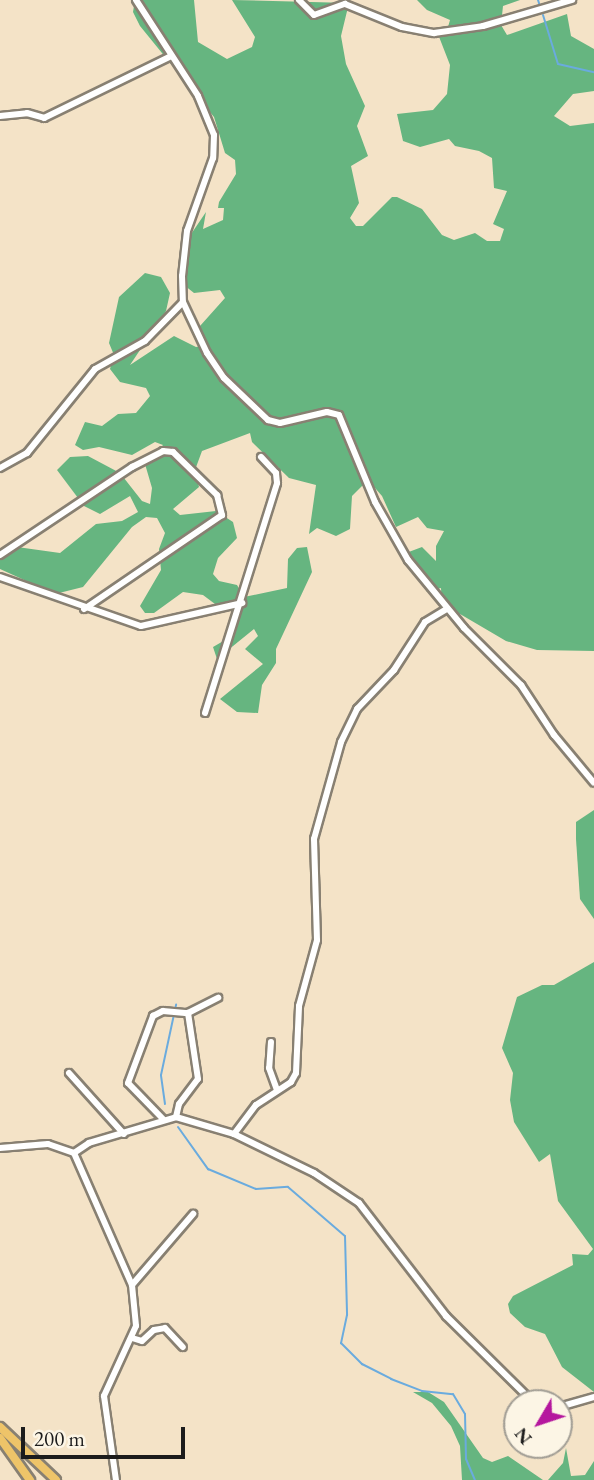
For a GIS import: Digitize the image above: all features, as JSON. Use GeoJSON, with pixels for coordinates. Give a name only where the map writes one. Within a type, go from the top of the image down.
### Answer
{"type":"FeatureCollection","features":[{"type":"Feature","properties":{"kind":"main road"},"geometry":{"type":"LineString","coordinates":[[0,1427],[55,1480]]}},
{"type":"Feature","properties":{"kind":"main road"},"geometry":{"type":"LineString","coordinates":[[0,1438],[30,1480]]}},
{"type":"Feature","properties":{"kind":"street"},"geometry":{"type":"LineString","coordinates":[[136,0],[198,96],[214,135],[213,158],[183,249],[183,302],[224,378],[261,415],[280,424],[327,412],[341,419],[389,528],[447,609],[521,685],[554,735],[594,783]]}},
{"type":"Feature","properties":{"kind":"street"},"geometry":{"type":"LineString","coordinates":[[299,0],[314,15],[345,4],[402,27],[434,33],[483,26],[572,0]]}},
{"type":"Feature","properties":{"kind":"street"},"geometry":{"type":"LineString","coordinates":[[0,116],[27,113],[44,118],[171,56]]}},
{"type":"Feature","properties":{"kind":"street"},"geometry":{"type":"LineString","coordinates":[[0,468],[27,453],[95,369],[145,341],[183,302]]}},
{"type":"Feature","properties":{"kind":"street"},"geometry":{"type":"LineString","coordinates":[[0,555],[132,467],[163,451],[173,452],[217,495],[222,515],[84,609]]}},
{"type":"Feature","properties":{"kind":"street"},"geometry":{"type":"LineString","coordinates":[[205,713],[278,483],[276,473],[261,457]]}},
{"type":"Feature","properties":{"kind":"street"},"geometry":{"type":"LineString","coordinates":[[0,577],[84,609],[152,626],[242,603]]}},
{"type":"Feature","properties":{"kind":"street"},"geometry":{"type":"LineString","coordinates":[[234,1134],[256,1105],[291,1082],[296,1073],[299,1006],[317,940],[314,839],[341,742],[357,709],[394,670],[425,622],[447,609]]}},
{"type":"Feature","properties":{"kind":"street"},"geometry":{"type":"LineString","coordinates":[[163,1119],[128,1079],[153,1016],[163,1011],[188,1013],[218,998]]}},
{"type":"Feature","properties":{"kind":"street"},"geometry":{"type":"LineString","coordinates":[[176,1117],[179,1104],[198,1079],[188,1013]]}},
{"type":"Feature","properties":{"kind":"street"},"geometry":{"type":"LineString","coordinates":[[271,1042],[269,1068],[277,1090]]}},
{"type":"Feature","properties":{"kind":"street"},"geometry":{"type":"LineString","coordinates":[[69,1073],[124,1134]]}},
{"type":"Feature","properties":{"kind":"street"},"geometry":{"type":"LineString","coordinates":[[74,1153],[89,1143],[176,1117],[234,1134],[314,1173],[359,1203],[446,1316],[520,1389]]}},
{"type":"Feature","properties":{"kind":"street"},"geometry":{"type":"LineString","coordinates":[[0,1148],[48,1144],[74,1153],[132,1285],[138,1316],[132,1338],[110,1374],[104,1396],[116,1480]]}},
{"type":"Feature","properties":{"kind":"street"},"geometry":{"type":"LineString","coordinates":[[132,1285],[193,1214]]}},
{"type":"Feature","properties":{"kind":"street"},"geometry":{"type":"LineString","coordinates":[[132,1338],[142,1341],[154,1330],[165,1328],[183,1347]]}},
{"type":"Feature","properties":{"kind":"street"},"geometry":{"type":"LineString","coordinates":[[573,1403],[594,1397]]}},
{"type":"Feature","properties":{"kind":"green space"},"geometry":{"type":"Polygon","coordinates":[[[138,0],[194,0],[198,42],[227,59],[252,47],[255,37],[232,0],[349,3],[341,36],[346,64],[365,106],[357,126],[368,156],[351,166],[359,203],[350,218],[356,226],[363,226],[392,197],[397,197],[422,209],[442,235],[454,240],[475,233],[487,241],[500,241],[504,229],[493,224],[507,191],[494,188],[492,158],[479,151],[455,146],[449,139],[420,147],[403,141],[397,114],[433,110],[447,94],[450,65],[436,29],[448,27],[450,20],[427,10],[417,0],[520,0],[503,6],[501,25],[507,35],[567,14],[571,36],[594,49],[594,91],[573,94],[554,116],[570,126],[594,123],[594,651],[537,650],[506,641],[460,614],[442,611],[441,588],[427,592],[406,553],[422,547],[436,561],[436,546],[444,531],[427,528],[418,517],[396,527],[382,496],[368,480],[352,496],[350,529],[336,536],[317,528],[309,534],[316,485],[289,478],[252,442],[250,433],[202,451],[195,470],[199,487],[173,509],[180,515],[216,511],[233,522],[237,538],[218,558],[213,574],[219,581],[237,585],[244,597],[287,588],[288,559],[297,548],[307,547],[312,572],[276,649],[276,663],[262,685],[258,713],[237,712],[220,699],[263,664],[245,649],[258,636],[254,629],[217,659],[213,647],[232,636],[243,604],[219,607],[203,595],[183,592],[154,613],[145,613],[140,606],[161,570],[159,549],[165,533],[157,518],[146,517],[132,527],[83,587],[55,594],[0,569],[0,559],[17,547],[60,553],[96,524],[122,521],[138,512],[130,496],[100,514],[84,506],[57,470],[70,457],[88,456],[120,473],[142,501],[150,504],[152,488],[145,464],[163,445],[155,442],[132,455],[99,447],[83,450],[75,445],[85,422],[102,426],[118,414],[136,413],[150,396],[146,388],[120,382],[110,369],[114,355],[109,343],[119,297],[145,273],[161,277],[170,293],[166,311],[130,365],[174,336],[196,347],[203,346],[196,335],[200,326],[225,298],[220,290],[194,293],[184,285],[178,269],[185,243],[206,212],[203,229],[223,220],[224,208],[218,208],[219,202],[236,174],[235,160],[225,153],[214,117],[140,26],[133,12],[134,6],[140,6],[138,0]]]}},
{"type":"Feature","properties":{"kind":"green space"},"geometry":{"type":"Polygon","coordinates":[[[594,810],[594,919],[580,899],[576,822],[594,810]]]}},
{"type":"Feature","properties":{"kind":"green space"},"geometry":{"type":"Polygon","coordinates":[[[594,962],[594,1392],[562,1367],[545,1334],[525,1327],[510,1313],[508,1304],[513,1296],[573,1265],[572,1254],[588,1255],[593,1249],[558,1201],[550,1154],[539,1162],[514,1122],[510,1100],[513,1073],[502,1048],[517,997],[542,985],[554,985],[594,962]]]}},
{"type":"Feature","properties":{"kind":"green space"},"geometry":{"type":"Polygon","coordinates":[[[413,1392],[428,1392],[444,1402],[483,1458],[492,1462],[503,1458],[512,1459],[543,1480],[462,1480],[460,1446],[451,1426],[432,1403],[413,1392]]]}},
{"type":"Feature","properties":{"kind":"green space"},"geometry":{"type":"Polygon","coordinates":[[[564,1459],[568,1459],[571,1476],[585,1475],[594,1461],[594,1480],[548,1480],[564,1459]]]}},
{"type":"Feature","properties":{"kind":"waterway"},"geometry":{"type":"LineString","coordinates":[[538,0],[540,6]]}},
{"type":"Feature","properties":{"kind":"waterway"},"geometry":{"type":"LineString","coordinates":[[543,15],[558,64],[594,72]]}},
{"type":"Feature","properties":{"kind":"waterway"},"geometry":{"type":"LineString","coordinates":[[165,1104],[161,1075],[176,1005]]}},
{"type":"Feature","properties":{"kind":"waterway"},"geometry":{"type":"LineString","coordinates":[[178,1127],[208,1169],[256,1189],[288,1187],[345,1236],[347,1315],[341,1343],[362,1364],[391,1379],[422,1391],[453,1394],[465,1414],[466,1459],[475,1480]]}}]}
